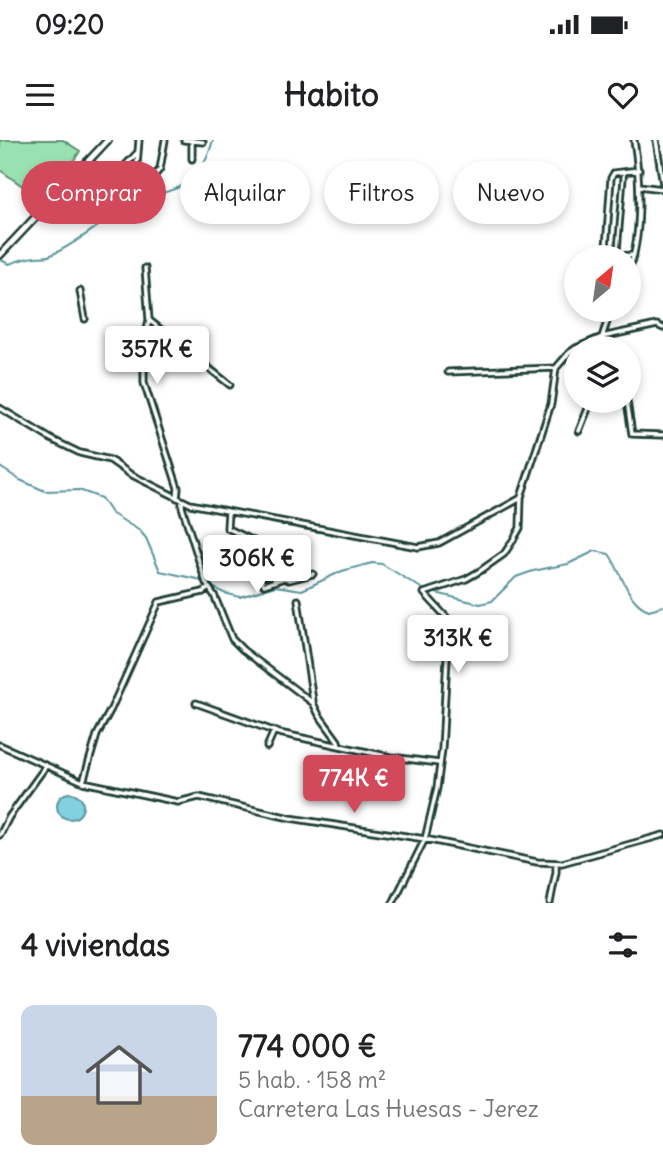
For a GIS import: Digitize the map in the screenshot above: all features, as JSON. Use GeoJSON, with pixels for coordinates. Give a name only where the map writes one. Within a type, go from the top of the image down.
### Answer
{"type":"FeatureCollection","features":[{"type":"Feature","properties":{"kind":"main road"},"geometry":{"type":"LineString","coordinates":[[87,161],[108,140]]}},
{"type":"Feature","properties":{"kind":"main road"},"geometry":{"type":"LineString","coordinates":[[0,255],[29,224]]}},
{"type":"Feature","properties":{"kind":"street"},"geometry":{"type":"LineString","coordinates":[[139,140],[136,177],[148,184],[160,169],[164,140]]}},
{"type":"Feature","properties":{"kind":"street"},"geometry":{"type":"LineString","coordinates":[[184,140],[203,142]]}},
{"type":"Feature","properties":{"kind":"street"},"geometry":{"type":"LineString","coordinates":[[192,140],[192,159]]}},
{"type":"Feature","properties":{"kind":"street"},"geometry":{"type":"LineString","coordinates":[[634,140],[639,170],[635,245]]}},
{"type":"Feature","properties":{"kind":"street"},"geometry":{"type":"LineString","coordinates":[[656,140],[663,184]]}},
{"type":"Feature","properties":{"kind":"street"},"geometry":{"type":"LineString","coordinates":[[129,161],[138,152]]}},
{"type":"Feature","properties":{"kind":"street"},"geometry":{"type":"LineString","coordinates":[[606,245],[611,178],[614,173],[639,170]]}},
{"type":"Feature","properties":{"kind":"street"},"geometry":{"type":"LineString","coordinates":[[618,245],[624,172]]}},
{"type":"Feature","properties":{"kind":"street"},"geometry":{"type":"LineString","coordinates":[[639,186],[663,189]]}},
{"type":"Feature","properties":{"kind":"street"},"geometry":{"type":"LineString","coordinates":[[145,268],[149,320],[144,345],[144,383],[178,488],[177,498]]}},
{"type":"Feature","properties":{"kind":"street"},"geometry":{"type":"LineString","coordinates":[[80,291],[85,319]]}},
{"type":"Feature","properties":{"kind":"street"},"geometry":{"type":"LineString","coordinates":[[149,320],[230,385]]}},
{"type":"Feature","properties":{"kind":"street"},"geometry":{"type":"LineString","coordinates":[[607,336],[657,325],[663,328]]}},
{"type":"Feature","properties":{"kind":"street"},"geometry":{"type":"LineString","coordinates":[[393,903],[425,839],[437,788],[444,725],[447,647],[450,637],[457,636],[460,632],[424,593],[466,579],[504,554],[520,528],[521,498],[551,404],[556,368],[564,359]]}},
{"type":"Feature","properties":{"kind":"street"},"geometry":{"type":"LineString","coordinates":[[448,372],[556,368]]}},
{"type":"Feature","properties":{"kind":"street"},"geometry":{"type":"LineString","coordinates":[[0,408],[61,444],[80,453],[110,460],[130,474],[190,504],[418,548],[439,543],[521,498]]}},
{"type":"Feature","properties":{"kind":"street"},"geometry":{"type":"LineString","coordinates":[[579,430],[586,413]]}},
{"type":"Feature","properties":{"kind":"street"},"geometry":{"type":"LineString","coordinates":[[629,413],[632,434],[663,435]]}},
{"type":"Feature","properties":{"kind":"street"},"geometry":{"type":"LineString","coordinates":[[182,500],[190,534],[209,588],[237,645],[313,703]]}},
{"type":"Feature","properties":{"kind":"street"},"geometry":{"type":"LineString","coordinates":[[228,512],[227,527],[279,553],[297,549]]}},
{"type":"Feature","properties":{"kind":"street"},"geometry":{"type":"LineString","coordinates":[[279,553],[284,578]]}},
{"type":"Feature","properties":{"kind":"street"},"geometry":{"type":"LineString","coordinates":[[246,564],[276,579]]}},
{"type":"Feature","properties":{"kind":"street"},"geometry":{"type":"LineString","coordinates":[[257,571],[264,585],[276,579],[289,580],[313,574]]}},
{"type":"Feature","properties":{"kind":"street"},"geometry":{"type":"LineString","coordinates":[[83,782],[97,735],[159,602],[191,596],[209,588]]}},
{"type":"Feature","properties":{"kind":"street"},"geometry":{"type":"LineString","coordinates":[[298,600],[306,644],[310,696],[339,746]]}},
{"type":"Feature","properties":{"kind":"street"},"geometry":{"type":"LineString","coordinates":[[196,703],[274,731],[391,757],[439,763]]}},
{"type":"Feature","properties":{"kind":"street"},"geometry":{"type":"LineString","coordinates":[[267,747],[274,731]]}},
{"type":"Feature","properties":{"kind":"street"},"geometry":{"type":"LineString","coordinates":[[0,745],[83,782],[178,802],[200,797],[290,818],[425,839],[439,844],[556,864],[663,835]]}},
{"type":"Feature","properties":{"kind":"street"},"geometry":{"type":"LineString","coordinates":[[0,835],[9,817],[46,766]]}},
{"type":"Feature","properties":{"kind":"street"},"geometry":{"type":"LineString","coordinates":[[550,903],[556,864]]}},
{"type":"Feature","properties":{"kind":"green space"},"geometry":{"type":"Polygon","coordinates":[[[0,140],[63,140],[80,151],[74,161],[21,161],[21,185],[0,170],[0,140]]]}},
{"type":"Feature","properties":{"kind":"water"},"geometry":{"type":"Polygon","coordinates":[[[70,793],[79,797],[83,806],[79,815],[70,819],[61,815],[57,806],[61,797],[70,793]]]}},
{"type":"Feature","properties":{"kind":"waterway"},"geometry":{"type":"LineString","coordinates":[[1,260],[9,264],[28,258],[49,256],[129,206],[190,181],[199,172],[213,140]]}},
{"type":"Feature","properties":{"kind":"waterway"},"geometry":{"type":"LineString","coordinates":[[0,467],[45,491],[79,490],[101,498],[111,513],[140,531],[146,538],[160,571],[197,579],[224,593],[240,597],[275,586],[302,590],[342,571],[372,563],[382,564],[426,591]]}},
{"type":"Feature","properties":{"kind":"waterway"},"geometry":{"type":"LineString","coordinates":[[432,592],[480,604],[492,601],[516,577],[568,564],[595,551],[609,554],[630,594],[641,606],[649,610],[663,606]]}}]}
